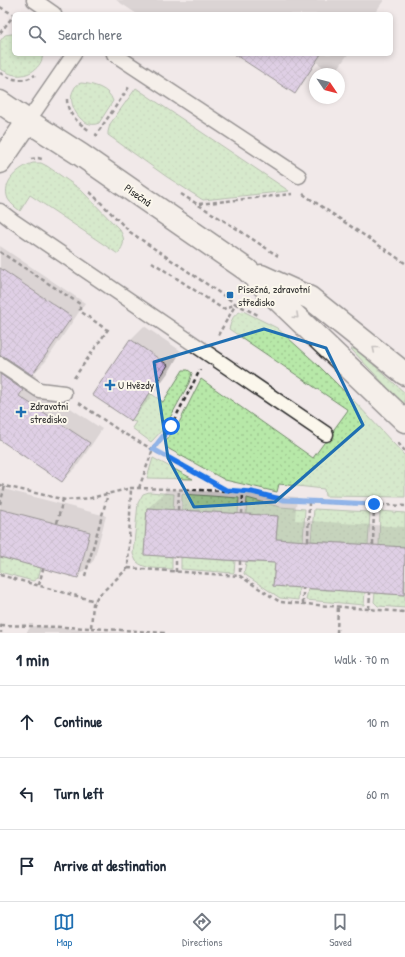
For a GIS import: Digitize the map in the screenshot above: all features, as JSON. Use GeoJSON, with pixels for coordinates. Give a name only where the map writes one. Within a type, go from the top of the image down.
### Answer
{"type":"FeatureCollection","features":[{"type":"Feature","properties":{"kind":"street","name":"Písečná"},"geometry":{"type":"LineString","coordinates":[[0,102],[247,270],[405,421]]}},
{"type":"Feature","properties":{"kind":"street"},"geometry":{"type":"LineString","coordinates":[[0,162],[28,121]]}},
{"type":"Feature","properties":{"kind":"street","name":"Písečná"},"geometry":{"type":"LineString","coordinates":[[247,270],[310,298],[405,374]]}},
{"type":"Feature","properties":{"kind":"lane"},"geometry":{"type":"LineString","coordinates":[[34,0],[51,12]]}},
{"type":"Feature","properties":{"kind":"lane"},"geometry":{"type":"LineString","coordinates":[[28,121],[73,56]]}},
{"type":"Feature","properties":{"kind":"lane"},"geometry":{"type":"LineString","coordinates":[[117,56],[299,176]]}},
{"type":"Feature","properties":{"kind":"lane"},"geometry":{"type":"LineString","coordinates":[[0,211],[326,434]]}},
{"type":"Feature","properties":{"kind":"lane"},"geometry":{"type":"LineString","coordinates":[[0,364],[40,390],[64,393]]}},
{"type":"Feature","properties":{"kind":"path"},"geometry":{"type":"LineString","coordinates":[[0,7],[12,14]]}},
{"type":"Feature","properties":{"kind":"path"},"geometry":{"type":"LineString","coordinates":[[0,33],[12,18]]}},
{"type":"Feature","properties":{"kind":"path"},"geometry":{"type":"LineString","coordinates":[[0,73],[20,80],[32,77],[37,73]]}},
{"type":"Feature","properties":{"kind":"path"},"geometry":{"type":"LineString","coordinates":[[102,139],[96,135],[132,82]]}},
{"type":"Feature","properties":{"kind":"path"},"geometry":{"type":"LineString","coordinates":[[28,160],[38,158],[44,160]]}},
{"type":"Feature","properties":{"kind":"path"},"geometry":{"type":"LineString","coordinates":[[90,191],[130,232],[236,304],[223,325],[171,426],[153,449],[139,488]]}},
{"type":"Feature","properties":{"kind":"path"},"geometry":{"type":"LineString","coordinates":[[180,193],[234,226],[283,260]]}},
{"type":"Feature","properties":{"kind":"path"},"geometry":{"type":"LineString","coordinates":[[198,204],[295,194]]}},
{"type":"Feature","properties":{"kind":"path"},"geometry":{"type":"LineString","coordinates":[[0,252],[80,304],[80,311],[108,329],[64,393],[123,433],[226,490]]}},
{"type":"Feature","properties":{"kind":"path"},"geometry":{"type":"LineString","coordinates":[[152,262],[223,309]]}},
{"type":"Feature","properties":{"kind":"path"},"geometry":{"type":"LineString","coordinates":[[0,485],[66,500],[91,498],[131,488],[139,488],[226,490],[252,492],[284,500],[405,506]]}},
{"type":"Feature","properties":{"kind":"path"},"geometry":{"type":"LineString","coordinates":[[0,504],[5,486]]}},
{"type":"Feature","properties":{"kind":"path"},"geometry":{"type":"LineString","coordinates":[[92,628],[93,604],[95,600],[128,568],[131,488]]}},
{"type":"Feature","properties":{"kind":"path"},"geometry":{"type":"LineString","coordinates":[[178,510],[179,489]]}},
{"type":"Feature","properties":{"kind":"path"},"geometry":{"type":"LineString","coordinates":[[242,514],[243,492]]}},
{"type":"Feature","properties":{"kind":"path"},"geometry":{"type":"LineString","coordinates":[[85,576],[109,493]]}},
{"type":"Feature","properties":{"kind":"path"},"geometry":{"type":"LineString","coordinates":[[57,524],[63,499]]}},
{"type":"Feature","properties":{"kind":"path"},"geometry":{"type":"LineString","coordinates":[[308,541],[310,501]]}},
{"type":"Feature","properties":{"kind":"path"},"geometry":{"type":"LineString","coordinates":[[373,545],[374,504]]}},
{"type":"Feature","properties":{"kind":"path"},"geometry":{"type":"LineString","coordinates":[[176,557],[176,572]]}},
{"type":"Feature","properties":{"kind":"path"},"geometry":{"type":"LineString","coordinates":[[240,561],[240,576]]}},
{"type":"Feature","properties":{"kind":"path"},"geometry":{"type":"LineString","coordinates":[[128,568],[240,576],[280,602],[405,612]]}},
{"type":"Feature","properties":{"kind":"path"},"geometry":{"type":"LineString","coordinates":[[39,585],[43,569]]}},
{"type":"Feature","properties":{"kind":"path"},"geometry":{"type":"LineString","coordinates":[[0,575],[95,600]]}},
{"type":"Feature","properties":{"kind":"path"},"geometry":{"type":"LineString","coordinates":[[303,588],[303,604]]}},
{"type":"Feature","properties":{"kind":"path"},"geometry":{"type":"LineString","coordinates":[[369,609],[370,593]]}},
{"type":"Feature","properties":{"kind":"path"},"geometry":{"type":"LineString","coordinates":[[337,633],[338,606]]}},
{"type":"Feature","properties":{"kind":"path"},"geometry":{"type":"LineString","coordinates":[[0,633],[1,625],[92,628],[166,633]]}},
{"type":"Feature","properties":{"kind":"highlighted area"},"geometry":{"type":"Polygon","coordinates":[[[264,329],[326,348],[363,425],[275,502],[194,507],[168,458],[154,362],[264,329]]]}},
{"type":"Feature","properties":{"kind":"green space"},"geometry":{"type":"Polygon","coordinates":[[[12,34],[12,56],[43,56],[40,63],[34,70],[25,75],[15,75],[0,69],[0,41],[5,35],[12,34]]]}},
{"type":"Feature","properties":{"kind":"green space"},"geometry":{"type":"Polygon","coordinates":[[[81,83],[90,84],[104,90],[113,101],[99,123],[87,123],[81,119],[73,108],[72,95],[75,87],[81,83]]]}},
{"type":"Feature","properties":{"kind":"green space"},"geometry":{"type":"Polygon","coordinates":[[[136,88],[289,191],[203,200],[167,177],[108,135],[110,124],[136,88]]]}},
{"type":"Feature","properties":{"kind":"green space"},"geometry":{"type":"Polygon","coordinates":[[[33,163],[41,163],[47,166],[80,189],[120,230],[124,242],[118,254],[30,195],[20,211],[12,204],[6,193],[9,181],[22,168],[33,163]]]}},
{"type":"Feature","properties":{"kind":"green space"},"geometry":{"type":"Polygon","coordinates":[[[243,311],[277,328],[318,365],[357,404],[405,456],[405,497],[325,496],[324,489],[279,484],[277,492],[225,480],[169,449],[165,445],[165,442],[180,421],[201,379],[313,458],[348,410],[229,329],[235,316],[239,312],[243,311]]]}},
{"type":"Feature","properties":{"kind":"green space"},"geometry":{"type":"Polygon","coordinates":[[[351,349],[356,349],[405,393],[405,406],[351,349]]]}},
{"type":"Feature","properties":{"kind":"green space"},"geometry":{"type":"Polygon","coordinates":[[[183,370],[188,370],[192,373],[189,383],[165,427],[151,442],[132,428],[136,422],[131,421],[150,393],[163,402],[183,370]]]}},
{"type":"Feature","properties":{"kind":"green space"},"geometry":{"type":"Polygon","coordinates":[[[153,458],[193,479],[147,478],[153,458]]]}},
{"type":"Feature","properties":{"kind":"green space"},"geometry":{"type":"Polygon","coordinates":[[[149,492],[174,494],[173,510],[147,508],[144,554],[172,557],[172,569],[143,566],[136,561],[133,554],[138,503],[143,494],[149,492]]]}},
{"type":"Feature","properties":{"kind":"green space"},"geometry":{"type":"Polygon","coordinates":[[[182,494],[239,498],[238,514],[182,510],[182,494]]]}},
{"type":"Feature","properties":{"kind":"green space"},"geometry":{"type":"Polygon","coordinates":[[[247,498],[280,507],[305,509],[303,541],[276,539],[278,516],[246,514],[247,498]]]}},
{"type":"Feature","properties":{"kind":"green space"},"geometry":{"type":"Polygon","coordinates":[[[314,509],[370,512],[368,545],[311,541],[314,509]]]}},
{"type":"Feature","properties":{"kind":"green space"},"geometry":{"type":"Polygon","coordinates":[[[380,511],[405,513],[405,547],[379,546],[380,511]]]}},
{"type":"Feature","properties":{"kind":"green space"},"geometry":{"type":"Polygon","coordinates":[[[0,557],[41,568],[38,578],[33,581],[0,572],[0,557]]]}},
{"type":"Feature","properties":{"kind":"green space"},"geometry":{"type":"Polygon","coordinates":[[[181,557],[235,561],[234,573],[181,569],[181,557]]]}},
{"type":"Feature","properties":{"kind":"green space"},"geometry":{"type":"Polygon","coordinates":[[[246,562],[275,563],[273,586],[299,588],[298,600],[280,598],[244,574],[246,562]]]}},
{"type":"Feature","properties":{"kind":"green space"},"geometry":{"type":"Polygon","coordinates":[[[405,579],[405,608],[378,606],[374,602],[375,593],[404,595],[405,579]]]}},
{"type":"Feature","properties":{"kind":"green space"},"geometry":{"type":"Polygon","coordinates":[[[308,589],[365,592],[364,605],[306,600],[308,589]]]}},
{"type":"Feature","properties":{"kind":"building"},"geometry":{"type":"Polygon","coordinates":[[[237,56],[320,56],[312,68],[309,68],[309,72],[295,94],[237,56]]]}},
{"type":"Feature","properties":{"kind":"building"},"geometry":{"type":"Polygon","coordinates":[[[0,268],[72,317],[32,375],[5,357],[0,356],[0,268]]]}},
{"type":"Feature","properties":{"kind":"building"},"geometry":{"type":"Polygon","coordinates":[[[130,339],[168,365],[131,421],[92,395],[130,339]]]}},
{"type":"Feature","properties":{"kind":"building","name":"Zdravotni stredisko"},"geometry":{"type":"Polygon","coordinates":[[[0,374],[23,390],[19,396],[90,443],[62,482],[0,440],[0,374]]]}},
{"type":"Feature","properties":{"kind":"building"},"geometry":{"type":"Polygon","coordinates":[[[147,508],[278,516],[276,539],[405,547],[404,595],[273,586],[275,563],[144,555],[147,508]]]}},
{"type":"Feature","properties":{"kind":"building"},"geometry":{"type":"Polygon","coordinates":[[[0,509],[90,532],[78,578],[0,557],[0,509]]]}},
{"type":"Feature","properties":{"kind":"place","name":"Písečná, zdravotní středisko"},"geometry":{"type":"Point","coordinates":[230,295]}},
{"type":"Feature","properties":{"kind":"place","name":"U Hvězdy"},"geometry":{"type":"Point","coordinates":[110,385]}},
{"type":"Feature","properties":{"kind":"place","name":"Zdravotni stredisko"},"geometry":{"type":"Point","coordinates":[21,412]}},
{"type":"Feature","properties":{"kind":"route"},"geometry":{"type":"LineString","coordinates":[[171,426],[153,449],[226,490],[252,492],[284,500],[374,504]]}}]}
